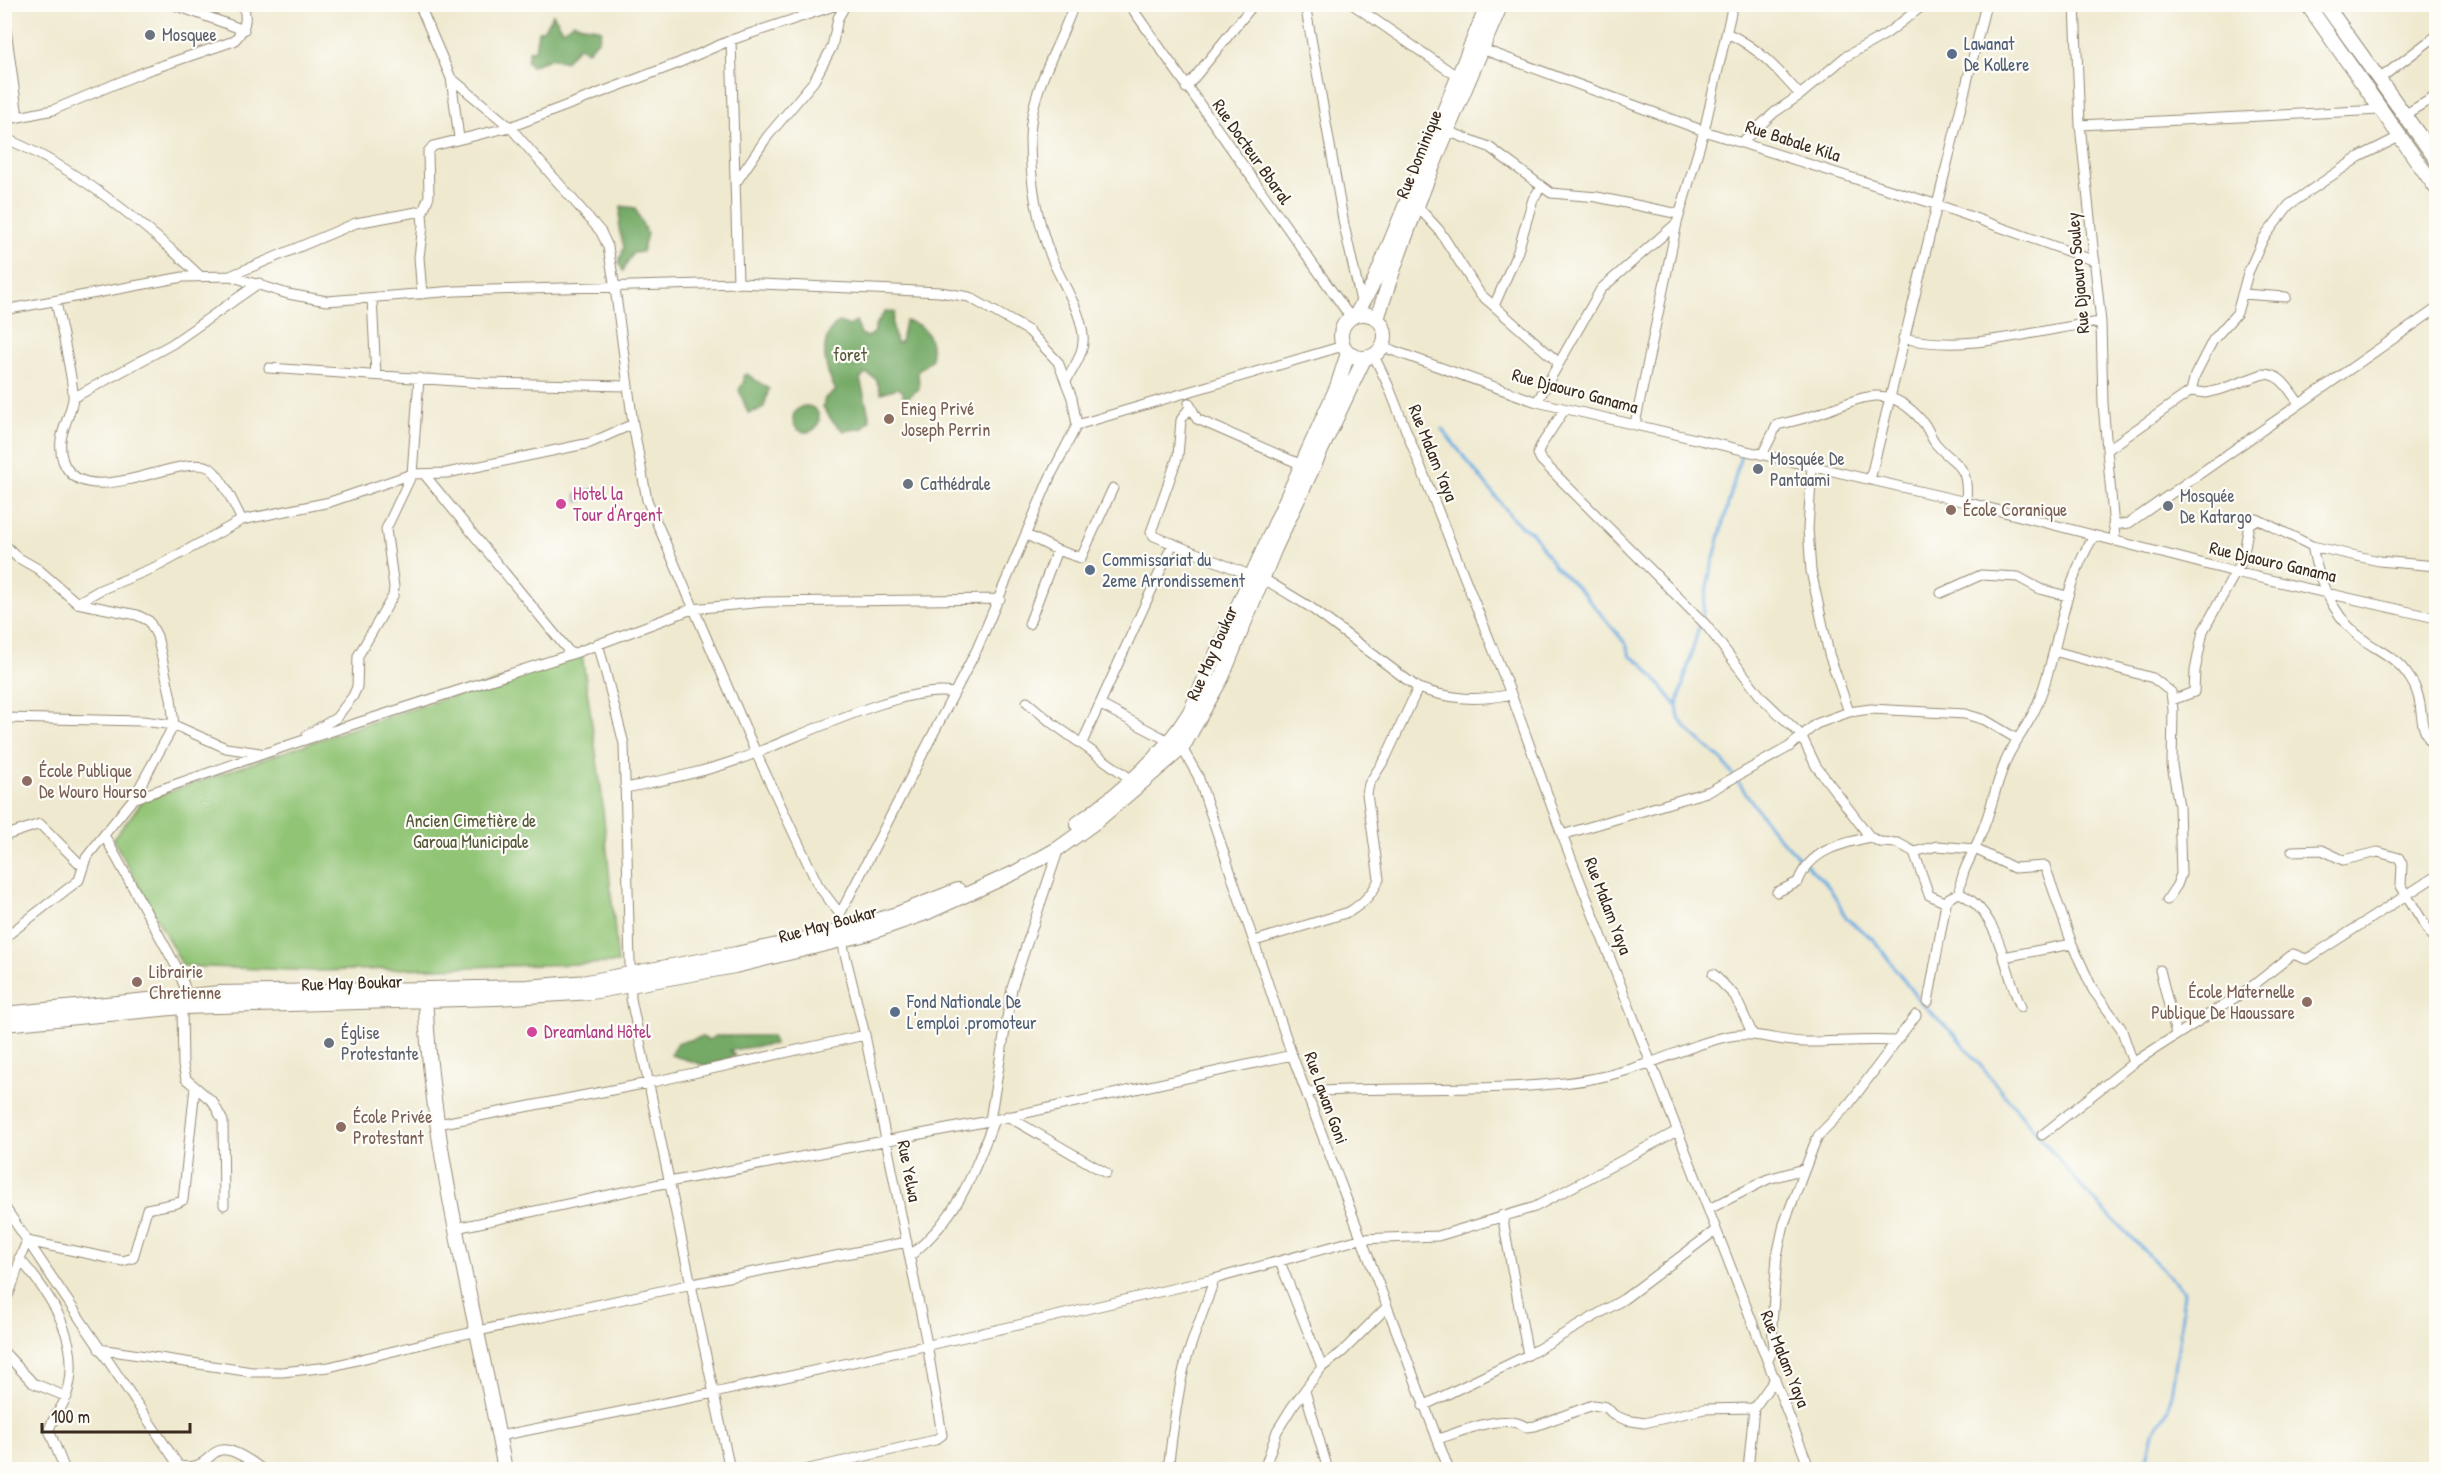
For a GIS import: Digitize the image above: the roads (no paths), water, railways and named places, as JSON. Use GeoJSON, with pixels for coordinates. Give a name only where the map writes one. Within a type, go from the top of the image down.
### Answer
{"type":"FeatureCollection","features":[{"type":"Feature","properties":{"kind":"main road","name":"Rue Dominique"},"geometry":{"type":"LineString","coordinates":[[1377,319],[1417,206],[1476,53],[1488,4]]}},
{"type":"Feature","properties":{"kind":"main road","name":"Rue Dominique"},"geometry":{"type":"LineString","coordinates":[[1356,313],[1458,77],[1476,53],[1501,4]]}},
{"type":"Feature","properties":{"kind":"main road"},"geometry":{"type":"LineString","coordinates":[[2317,6],[2379,80],[2436,159]]}},
{"type":"Feature","properties":{"kind":"main road"},"geometry":{"type":"LineString","coordinates":[[2317,6],[2381,110],[2436,188]]}},
{"type":"Feature","properties":{"kind":"main road"},"geometry":{"type":"LineString","coordinates":[[1356,313],[1377,319],[1385,332],[1373,354],[1346,350],[1341,330],[1356,313]]}},
{"type":"Feature","properties":{"kind":"main road","name":"Rue May Boukar"},"geometry":{"type":"LineString","coordinates":[[4,1014],[184,1002],[426,993],[553,995],[629,980],[735,966],[926,913],[988,886],[1059,849],[1128,797],[1177,744],[1222,677],[1302,465],[1337,387],[1346,350]]}},
{"type":"Feature","properties":{"kind":"main road","name":"Rue May Boukar"},"geometry":{"type":"LineString","coordinates":[[1258,577],[1373,354]]}},
{"type":"Feature","properties":{"kind":"main road","name":"Rue May Boukar"},"geometry":{"type":"LineString","coordinates":[[842,935],[939,897],[1033,854],[1082,821],[1177,744]]}},
{"type":"Feature","properties":{"kind":"main road"},"geometry":{"type":"LineString","coordinates":[[426,993],[438,1124],[456,1228],[505,1470]]}},
{"type":"Feature","properties":{"kind":"main road","name":"Rue May Boukar"},"geometry":{"type":"LineString","coordinates":[[4,1024],[184,1002]]}},
{"type":"Feature","properties":{"kind":"street"},"geometry":{"type":"LineString","coordinates":[[172,4],[244,30]]}},
{"type":"Feature","properties":{"kind":"street"},"geometry":{"type":"LineString","coordinates":[[4,120],[53,110],[146,71],[234,41],[244,30],[246,14],[243,4]]}},
{"type":"Feature","properties":{"kind":"street"},"geometry":{"type":"LineString","coordinates":[[419,4],[451,78],[459,138]]}},
{"type":"Feature","properties":{"kind":"street"},"geometry":{"type":"LineString","coordinates":[[422,294],[419,257],[422,211],[429,196],[428,152],[433,146],[510,127],[676,64],[731,40],[840,4]]}},
{"type":"Feature","properties":{"kind":"street"},"geometry":{"type":"LineString","coordinates":[[735,184],[767,137],[813,81],[832,47],[838,18],[846,4]]}},
{"type":"Feature","properties":{"kind":"street"},"geometry":{"type":"LineString","coordinates":[[1066,381],[1081,353],[1083,335],[1078,317],[1043,235],[1034,195],[1030,137],[1035,102],[1044,71],[1074,4]]}},
{"type":"Feature","properties":{"kind":"street","name":"Rue Docteur Bbaral"},"geometry":{"type":"LineString","coordinates":[[1129,4],[1186,88],[1356,313]]}},
{"type":"Feature","properties":{"kind":"street"},"geometry":{"type":"LineString","coordinates":[[1186,88],[1254,4]]}},
{"type":"Feature","properties":{"kind":"street"},"geometry":{"type":"LineString","coordinates":[[1305,4],[1344,225],[1356,313]]}},
{"type":"Feature","properties":{"kind":"street"},"geometry":{"type":"LineString","coordinates":[[1352,4],[1458,77]]}},
{"type":"Feature","properties":{"kind":"street"},"geometry":{"type":"LineString","coordinates":[[1635,424],[1678,219],[1704,131],[1733,4]]}},
{"type":"Feature","properties":{"kind":"street"},"geometry":{"type":"LineString","coordinates":[[1742,142],[1774,112],[1800,95],[1845,57],[1886,34],[1924,4]]}},
{"type":"Feature","properties":{"kind":"street"},"geometry":{"type":"LineString","coordinates":[[1870,480],[1986,4]]}},
{"type":"Feature","properties":{"kind":"street","name":"Rue Djaouro Souley"},"geometry":{"type":"LineString","coordinates":[[2075,4],[2080,126],[2101,322],[2107,450],[2115,539]]}},
{"type":"Feature","properties":{"kind":"street"},"geometry":{"type":"LineString","coordinates":[[4,15],[18,117]]}},
{"type":"Feature","properties":{"kind":"street"},"geometry":{"type":"LineString","coordinates":[[1727,33],[1746,41],[1770,61],[1800,95]]}},
{"type":"Feature","properties":{"kind":"street"},"geometry":{"type":"LineString","coordinates":[[2379,80],[2436,36]]}},
{"type":"Feature","properties":{"kind":"street"},"geometry":{"type":"LineString","coordinates":[[731,40],[738,283]]}},
{"type":"Feature","properties":{"kind":"street","name":"Rue Babale Kila"},"geometry":{"type":"LineString","coordinates":[[1476,53],[1704,131],[1938,205],[2095,261]]}},
{"type":"Feature","properties":{"kind":"street"},"geometry":{"type":"LineString","coordinates":[[4,310],[199,275],[230,276],[306,298],[327,301],[532,288],[615,288],[738,283],[962,295],[1029,331],[1058,362],[1066,381],[1077,425],[1050,477],[1000,599],[840,914],[818,885],[756,753],[692,609],[647,500],[627,386],[615,288],[608,247],[601,232],[510,127],[451,78]]}},
{"type":"Feature","properties":{"kind":"street"},"geometry":{"type":"LineString","coordinates":[[2404,115],[2436,96]]}},
{"type":"Feature","properties":{"kind":"street"},"geometry":{"type":"LineString","coordinates":[[2080,126],[2381,110]]}},
{"type":"Feature","properties":{"kind":"street"},"geometry":{"type":"LineString","coordinates":[[1447,131],[1489,147],[1551,193],[1597,197],[1678,219]]}},
{"type":"Feature","properties":{"kind":"street"},"geometry":{"type":"LineString","coordinates":[[2107,450],[2191,391],[2195,375],[2213,340],[2237,312],[2248,273],[2264,239],[2289,206],[2359,157],[2399,137]]}},
{"type":"Feature","properties":{"kind":"street"},"geometry":{"type":"LineString","coordinates":[[4,138],[96,190],[165,242],[199,275]]}},
{"type":"Feature","properties":{"kind":"street"},"geometry":{"type":"LineString","coordinates":[[1494,306],[1518,251],[1533,199],[1541,186]]}},
{"type":"Feature","properties":{"kind":"street"},"geometry":{"type":"LineString","coordinates":[[1417,206],[1439,230],[1480,294],[1559,363]]}},
{"type":"Feature","properties":{"kind":"street"},"geometry":{"type":"LineString","coordinates":[[230,276],[356,223],[422,211]]}},
{"type":"Feature","properties":{"kind":"street"},"geometry":{"type":"LineString","coordinates":[[1537,402],[1601,289],[1678,219]]}},
{"type":"Feature","properties":{"kind":"street"},"geometry":{"type":"LineString","coordinates":[[73,398],[172,344],[259,283]]}},
{"type":"Feature","properties":{"kind":"street"},"geometry":{"type":"LineString","coordinates":[[2242,294],[2286,297]]}},
{"type":"Feature","properties":{"kind":"street"},"geometry":{"type":"LineString","coordinates":[[372,299],[376,375]]}},
{"type":"Feature","properties":{"kind":"street"},"geometry":{"type":"LineString","coordinates":[[56,301],[73,398],[60,442],[65,464],[79,478],[108,483],[192,466],[207,466],[217,475],[242,520]]}},
{"type":"Feature","properties":{"kind":"street"},"geometry":{"type":"LineString","coordinates":[[2113,525],[2129,523],[2436,309]]}},
{"type":"Feature","properties":{"kind":"street"},"geometry":{"type":"LineString","coordinates":[[1904,338],[1928,344],[1973,344],[2101,322]]}},
{"type":"Feature","properties":{"kind":"street"},"geometry":{"type":"LineString","coordinates":[[1077,425],[1187,392],[1346,350]]}},
{"type":"Feature","properties":{"kind":"street","name":"Rue Djaouro Ganama"},"geometry":{"type":"LineString","coordinates":[[1373,354],[1565,409],[1759,452],[1966,502],[2094,536],[2115,539],[2235,572],[2436,618]]}},
{"type":"Feature","properties":{"kind":"street","name":"Rue Malam Yaya"},"geometry":{"type":"LineString","coordinates":[[1373,354],[1388,385],[1511,694],[1562,835],[1810,1470]]}},
{"type":"Feature","properties":{"kind":"street"},"geometry":{"type":"LineString","coordinates":[[269,368],[495,383],[627,386]]}},
{"type":"Feature","properties":{"kind":"street"},"geometry":{"type":"LineString","coordinates":[[2191,391],[2206,393],[2263,374],[2272,374],[2279,377],[2299,403]]}},
{"type":"Feature","properties":{"kind":"street"},"geometry":{"type":"LineString","coordinates":[[294,743],[336,718],[353,696],[357,687],[358,656],[393,596],[394,587],[386,528],[412,474],[419,378]]}},
{"type":"Feature","properties":{"kind":"street"},"geometry":{"type":"LineString","coordinates":[[1187,392],[1190,407],[1197,419],[1302,465]]}},
{"type":"Feature","properties":{"kind":"street"},"geometry":{"type":"LineString","coordinates":[[1759,452],[1777,425],[1811,417],[1868,395],[1889,396],[1922,421],[1935,443],[1961,466],[1967,490],[1966,502]]}},
{"type":"Feature","properties":{"kind":"street"},"geometry":{"type":"LineString","coordinates":[[1190,407],[1181,420],[1178,456],[1151,532],[1154,536],[1258,577],[1310,607],[1418,688],[1443,697],[1473,700],[1511,694]]}},
{"type":"Feature","properties":{"kind":"street"},"geometry":{"type":"LineString","coordinates":[[1565,409],[1540,447],[1538,454],[1541,460],[1706,625],[1761,697],[1801,735],[1816,766],[1870,837],[1880,842],[1898,843],[1914,852],[1929,895],[1946,903]]}},
{"type":"Feature","properties":{"kind":"street"},"geometry":{"type":"LineString","coordinates":[[76,603],[100,590],[160,565],[242,520],[330,502],[412,474],[447,473],[590,443],[633,424]]}},
{"type":"Feature","properties":{"kind":"street"},"geometry":{"type":"LineString","coordinates":[[1812,466],[1808,529],[1811,571],[1829,654],[1849,712]]}},
{"type":"Feature","properties":{"kind":"street"},"geometry":{"type":"LineString","coordinates":[[424,474],[571,654]]}},
{"type":"Feature","properties":{"kind":"street"},"geometry":{"type":"LineString","coordinates":[[1027,535],[1057,550],[1081,558],[1113,488]]}},
{"type":"Feature","properties":{"kind":"street"},"geometry":{"type":"LineString","coordinates":[[2172,700],[2194,692],[2195,671],[2203,632],[2242,559],[2248,526],[2253,519],[2265,521],[2312,546],[2379,561],[2436,566]]}},
{"type":"Feature","properties":{"kind":"street"},"geometry":{"type":"LineString","coordinates":[[1959,893],[1963,872],[1975,849],[2007,757],[2032,720],[2054,651],[2067,596],[2082,555],[2094,536]]}},
{"type":"Feature","properties":{"kind":"street"},"geometry":{"type":"LineString","coordinates":[[1082,743],[1173,543]]}},
{"type":"Feature","properties":{"kind":"street"},"geometry":{"type":"LineString","coordinates":[[4,544],[17,557],[38,569],[76,603],[137,615],[149,621],[157,636],[171,698],[174,725],[133,799],[82,866],[79,880],[4,938]]}},
{"type":"Feature","properties":{"kind":"street"},"geometry":{"type":"LineString","coordinates":[[2312,546],[2325,591],[2336,612],[2358,635],[2390,654],[2407,674],[2420,699],[2422,728],[2436,748]]}},
{"type":"Feature","properties":{"kind":"street"},"geometry":{"type":"LineString","coordinates":[[1029,624],[1057,550]]}},
{"type":"Feature","properties":{"kind":"street"},"geometry":{"type":"LineString","coordinates":[[1941,593],[1981,575],[2018,577],[2040,589],[2067,596]]}},
{"type":"Feature","properties":{"kind":"street"},"geometry":{"type":"LineString","coordinates":[[133,799],[294,743],[571,654],[692,609],[764,602],[1000,599]]}},
{"type":"Feature","properties":{"kind":"street"},"geometry":{"type":"LineString","coordinates":[[598,643],[622,730],[626,788],[629,980],[648,1083],[730,1470]]}},
{"type":"Feature","properties":{"kind":"street"},"geometry":{"type":"LineString","coordinates":[[2054,651],[2153,678],[2171,692],[2172,765],[2179,806],[2181,874],[2178,885],[2167,900]]}},
{"type":"Feature","properties":{"kind":"street"},"geometry":{"type":"LineString","coordinates":[[1255,941],[1349,912],[1360,906],[1375,888],[1379,879],[1367,794],[1369,784],[1386,757],[1418,688]]}},
{"type":"Feature","properties":{"kind":"street"},"geometry":{"type":"LineString","coordinates":[[626,788],[702,771],[756,753],[860,711],[930,692],[953,693]]}},
{"type":"Feature","properties":{"kind":"street"},"geometry":{"type":"LineString","coordinates":[[1027,702],[1052,723],[1132,780]]}},
{"type":"Feature","properties":{"kind":"street"},"geometry":{"type":"LineString","coordinates":[[1101,705],[1177,744]]}},
{"type":"Feature","properties":{"kind":"street"},"geometry":{"type":"LineString","coordinates":[[1562,835],[1710,791],[1789,747],[1801,735],[1826,718],[1849,712],[1871,709],[1965,714],[1985,720],[2017,739]]}},
{"type":"Feature","properties":{"kind":"street"},"geometry":{"type":"LineString","coordinates":[[4,718],[143,721],[174,725],[226,748],[264,753]]}},
{"type":"Feature","properties":{"kind":"street","name":"Rue Lawan Goni"},"geometry":{"type":"LineString","coordinates":[[1177,744],[1198,776],[1292,1055],[1449,1470]]}},
{"type":"Feature","properties":{"kind":"street"},"geometry":{"type":"LineString","coordinates":[[4,836],[40,824],[82,866]]}},
{"type":"Feature","properties":{"kind":"street"},"geometry":{"type":"LineString","coordinates":[[104,835],[171,956],[184,985],[183,1065],[187,1081],[213,1102],[223,1121],[224,1205]]}},
{"type":"Feature","properties":{"kind":"street"},"geometry":{"type":"LineString","coordinates":[[1777,892],[1798,882],[1808,864],[1832,846],[1870,837]]}},
{"type":"Feature","properties":{"kind":"street"},"geometry":{"type":"LineString","coordinates":[[1914,852],[1937,846],[1975,849],[2014,868],[2045,866],[2072,944],[2093,990],[2121,1028],[2133,1064]]}},
{"type":"Feature","properties":{"kind":"street"},"geometry":{"type":"LineString","coordinates":[[910,1256],[934,1235],[966,1191],[977,1169],[992,1120],[1012,988],[1059,849]]}},
{"type":"Feature","properties":{"kind":"street"},"geometry":{"type":"LineString","coordinates":[[2292,851],[2322,850],[2343,860],[2378,852],[2395,856],[2401,861],[2400,880],[2406,896],[2436,943]]}},
{"type":"Feature","properties":{"kind":"street"},"geometry":{"type":"LineString","coordinates":[[2042,1135],[2133,1064],[2250,988],[2293,954],[2306,959],[2312,956],[2436,876]]}},
{"type":"Feature","properties":{"kind":"street"},"geometry":{"type":"LineString","coordinates":[[1928,1002],[1946,903],[1949,898],[1959,893]]}},
{"type":"Feature","properties":{"kind":"street"},"geometry":{"type":"LineString","coordinates":[[1959,893],[1985,916],[1994,931],[2021,1007]]}},
{"type":"Feature","properties":{"kind":"street","name":"Rue Yelwa"},"geometry":{"type":"LineString","coordinates":[[805,1470],[935,1440],[942,1435],[910,1256],[866,1035],[842,935],[840,914]]}},
{"type":"Feature","properties":{"kind":"street"},"geometry":{"type":"LineString","coordinates":[[2003,957],[2072,944]]}},
{"type":"Feature","properties":{"kind":"street"},"geometry":{"type":"LineString","coordinates":[[2160,970],[2176,1034]]}},
{"type":"Feature","properties":{"kind":"street"},"geometry":{"type":"LineString","coordinates":[[1713,974],[1735,996],[1753,1035]]}},
{"type":"Feature","properties":{"kind":"street"},"geometry":{"type":"LineString","coordinates":[[1768,1360],[1774,1348],[1772,1324],[1777,1256],[1784,1224],[1818,1136],[1849,1104],[1916,1016]]}},
{"type":"Feature","properties":{"kind":"street"},"geometry":{"type":"LineString","coordinates":[[438,1124],[648,1083],[866,1035]]}},
{"type":"Feature","properties":{"kind":"street"},"geometry":{"type":"LineString","coordinates":[[1306,1092],[1356,1089],[1472,1089],[1567,1083],[1651,1062],[1727,1036],[1753,1035],[1772,1040],[1806,1042],[1870,1039],[1896,1041]]}},
{"type":"Feature","properties":{"kind":"street"},"geometry":{"type":"LineString","coordinates":[[456,1228],[669,1182],[992,1120],[1292,1055]]}},
{"type":"Feature","properties":{"kind":"street"},"geometry":{"type":"LineString","coordinates":[[27,1242],[123,1261],[133,1258],[147,1209],[183,1200],[195,1086]]}},
{"type":"Feature","properties":{"kind":"street"},"geometry":{"type":"LineString","coordinates":[[1007,1116],[1106,1173]]}},
{"type":"Feature","properties":{"kind":"street"},"geometry":{"type":"LineString","coordinates":[[499,1436],[714,1393],[1046,1318],[1214,1279],[1360,1239],[1438,1236],[1535,1207],[1677,1131]]}},
{"type":"Feature","properties":{"kind":"street"},"geometry":{"type":"LineString","coordinates":[[1709,1209],[1768,1179],[1804,1169]]}},
{"type":"Feature","properties":{"kind":"street"},"geometry":{"type":"LineString","coordinates":[[4,1206],[175,1468],[203,1469],[216,1454],[229,1450],[244,1455],[263,1470]]}},
{"type":"Feature","properties":{"kind":"street"},"geometry":{"type":"LineString","coordinates":[[1502,1215],[1528,1355]]}},
{"type":"Feature","properties":{"kind":"street"},"geometry":{"type":"LineString","coordinates":[[1423,1406],[1528,1355],[1624,1299],[1716,1230]]}},
{"type":"Feature","properties":{"kind":"street"},"geometry":{"type":"LineString","coordinates":[[4,1302],[10,1294],[19,1258],[27,1242]]}},
{"type":"Feature","properties":{"kind":"street"},"geometry":{"type":"LineString","coordinates":[[99,1349],[242,1370],[282,1372],[329,1366],[692,1284],[907,1242]]}},
{"type":"Feature","properties":{"kind":"street"},"geometry":{"type":"LineString","coordinates":[[19,1258],[57,1311],[69,1338],[72,1358],[67,1397],[49,1430],[65,1470]]}},
{"type":"Feature","properties":{"kind":"street"},"geometry":{"type":"LineString","coordinates":[[1280,1262],[1322,1367]]}},
{"type":"Feature","properties":{"kind":"street"},"geometry":{"type":"LineString","coordinates":[[1168,1470],[1184,1369],[1214,1279]]}},
{"type":"Feature","properties":{"kind":"street"},"geometry":{"type":"LineString","coordinates":[[1264,1470],[1277,1431],[1322,1367],[1341,1353],[1386,1308]]}},
{"type":"Feature","properties":{"kind":"street"},"geometry":{"type":"LineString","coordinates":[[4,1352],[33,1383],[67,1397]]}},
{"type":"Feature","properties":{"kind":"street"},"geometry":{"type":"LineString","coordinates":[[1748,1470],[1754,1408],[1775,1379]]}},
{"type":"Feature","properties":{"kind":"street"},"geometry":{"type":"LineString","coordinates":[[1305,1391],[1328,1470]]}},
{"type":"Feature","properties":{"kind":"street"},"geometry":{"type":"LineString","coordinates":[[1437,1439],[1498,1423],[1518,1422],[1526,1427],[1535,1426],[1593,1404],[1606,1407],[1626,1420],[1644,1423],[1704,1409],[1754,1408]]}},
{"type":"Feature","properties":{"kind":"water"},"geometry":{"type":"Polygon","coordinates":[[[598,488],[600,496],[578,502],[576,494],[598,488]]]}},
{"type":"Feature","properties":{"kind":"waterway"},"geometry":{"type":"LineString","coordinates":[[1442,429],[1511,516],[1522,527],[1532,532],[1554,565],[1584,594],[1626,644],[1630,656],[1643,664],[1677,706],[1679,719],[1686,728],[1723,761],[1773,831],[1830,888],[1847,919],[1874,940],[1920,1002],[1956,1036],[2084,1190],[2184,1291],[2169,1408],[2153,1433],[2144,1470]]}},
{"type":"Feature","properties":{"kind":"waterway"},"geometry":{"type":"LineString","coordinates":[[1702,617],[1709,577],[1742,451]]}},
{"type":"Feature","properties":{"kind":"waterway"},"geometry":{"type":"LineString","coordinates":[[1677,706],[1700,623]]}},
{"type":"Feature","properties":{"kind":"place","name":"Mosquee"},"geometry":{"type":"Point","coordinates":[150,35]}},
{"type":"Feature","properties":{"kind":"place","name":"Lawanat De Kollere"},"geometry":{"type":"Point","coordinates":[1952,54]}},
{"type":"Feature","properties":{"kind":"place","name":"Enieg Privé Joseph Perrin"},"geometry":{"type":"Point","coordinates":[889,419]}},
{"type":"Feature","properties":{"kind":"place","name":"Mosquée De Pantaami"},"geometry":{"type":"Point","coordinates":[1758,469]}},
{"type":"Feature","properties":{"kind":"place","name":"Cathédrale"},"geometry":{"type":"Point","coordinates":[908,484]}},
{"type":"Feature","properties":{"kind":"place","name":"Hotel la Tour d'Argent"},"geometry":{"type":"Point","coordinates":[561,504]}},
{"type":"Feature","properties":{"kind":"place","name":"Mosquée De Katargo"},"geometry":{"type":"Point","coordinates":[2168,506]}},
{"type":"Feature","properties":{"kind":"place","name":"École Coranique"},"geometry":{"type":"Point","coordinates":[1951,510]}},
{"type":"Feature","properties":{"kind":"place","name":"Commissariat du 2eme Arrondissement"},"geometry":{"type":"Point","coordinates":[1090,570]}},
{"type":"Feature","properties":{"kind":"place","name":"École Publique De Wouro Hourso"},"geometry":{"type":"Point","coordinates":[27,781]}},
{"type":"Feature","properties":{"kind":"place","name":"Librairie Chretienne"},"geometry":{"type":"Point","coordinates":[137,982]}},
{"type":"Feature","properties":{"kind":"place","name":"École Maternelle Publique De Haoussare"},"geometry":{"type":"Point","coordinates":[2307,1002]}},
{"type":"Feature","properties":{"kind":"place","name":"Fond Nationale De L'emploi .promoteur"},"geometry":{"type":"Point","coordinates":[895,1012]}},
{"type":"Feature","properties":{"kind":"place","name":"Dreamland Hôtel"},"geometry":{"type":"Point","coordinates":[532,1032]}},
{"type":"Feature","properties":{"kind":"place","name":"Église Protestante"},"geometry":{"type":"Point","coordinates":[329,1043]}},
{"type":"Feature","properties":{"kind":"place","name":"École Privée Protestant"},"geometry":{"type":"Point","coordinates":[341,1127]}},
{"type":"Feature","properties":{"kind":"park label","name":"foret"},"geometry":{"type":"Point","coordinates":[850,355]}},
{"type":"Feature","properties":{"kind":"park label","name":"Ancien Cimetière de Garoua Municipale"},"geometry":{"type":"Point","coordinates":[471,831]}}]}
